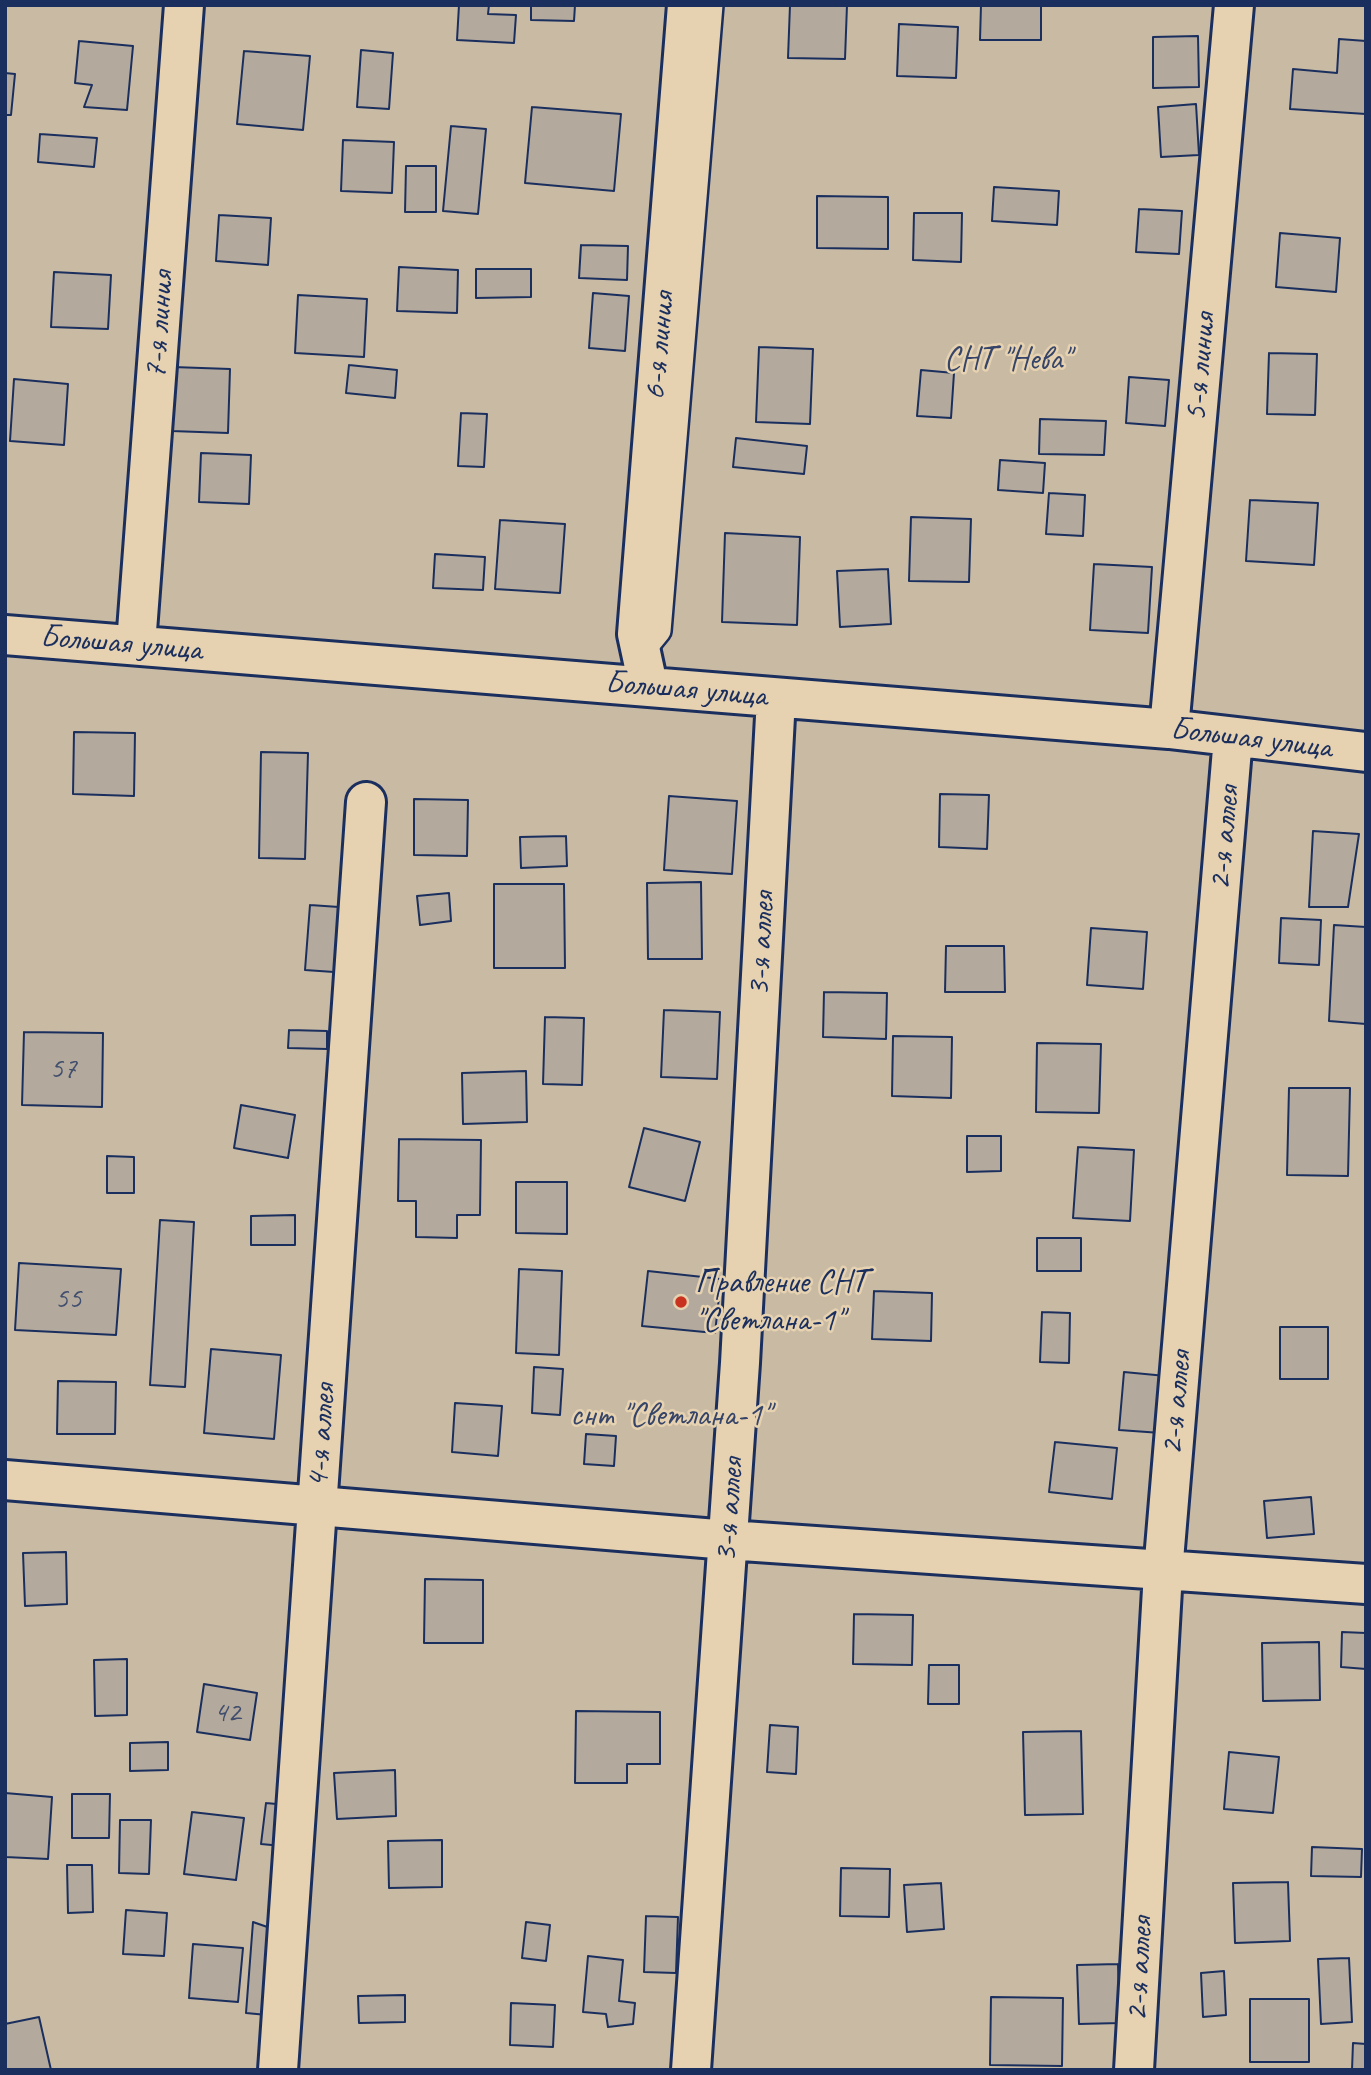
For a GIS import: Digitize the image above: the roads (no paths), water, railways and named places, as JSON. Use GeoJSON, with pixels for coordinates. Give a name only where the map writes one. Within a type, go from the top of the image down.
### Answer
{"type":"FeatureCollection","features":[{"type":"Feature","properties":{"kind":"street","name":"7-я линия"},"geometry":{"type":"LineString","coordinates":[[136,644],[184,5]]}},
{"type":"Feature","properties":{"kind":"street","name":"6-я линия"},"geometry":{"type":"LineString","coordinates":[[645,669],[637,634],[687,5]]}},
{"type":"Feature","properties":{"kind":"street","name":"5-я линия"},"geometry":{"type":"LineString","coordinates":[[1168,729],[1234,5]]}},
{"type":"Feature","properties":{"kind":"street","name":"Большая улица"},"geometry":{"type":"LineString","coordinates":[[5,635],[136,644],[375,667],[645,669],[776,698],[1168,729],[1366,752]]}},
{"type":"Feature","properties":{"kind":"street","name":"3-я аллея"},"geometry":{"type":"LineString","coordinates":[[691,2070],[728,1540],[776,698]]}},
{"type":"Feature","properties":{"kind":"street","name":"2-я аллея"},"geometry":{"type":"LineString","coordinates":[[1134,2070],[1163,1572],[1233,737]]}},
{"type":"Feature","properties":{"kind":"street","name":"4-я аллея"},"geometry":{"type":"LineString","coordinates":[[278,2070],[366,802]]}},
{"type":"Feature","properties":{"kind":"street"},"geometry":{"type":"LineString","coordinates":[[5,1480],[728,1540],[1366,1584]]}},
{"type":"Feature","properties":{"kind":"lane"},"geometry":{"type":"LineString","coordinates":[[645,669],[659,631],[711,5]]}},
{"type":"Feature","properties":{"kind":"place","name":"Правление СНТ \"Светлана-1\""},"geometry":{"type":"Point","coordinates":[681,1302]}},
{"type":"Feature","properties":{"kind":"park label","name":"СНТ \"Нева\""},"geometry":{"type":"Point","coordinates":[1007,360]}},
{"type":"Feature","properties":{"kind":"park label","name":"снт \"Светлана-1\""},"geometry":{"type":"Point","coordinates":[670,1416]}}]}
